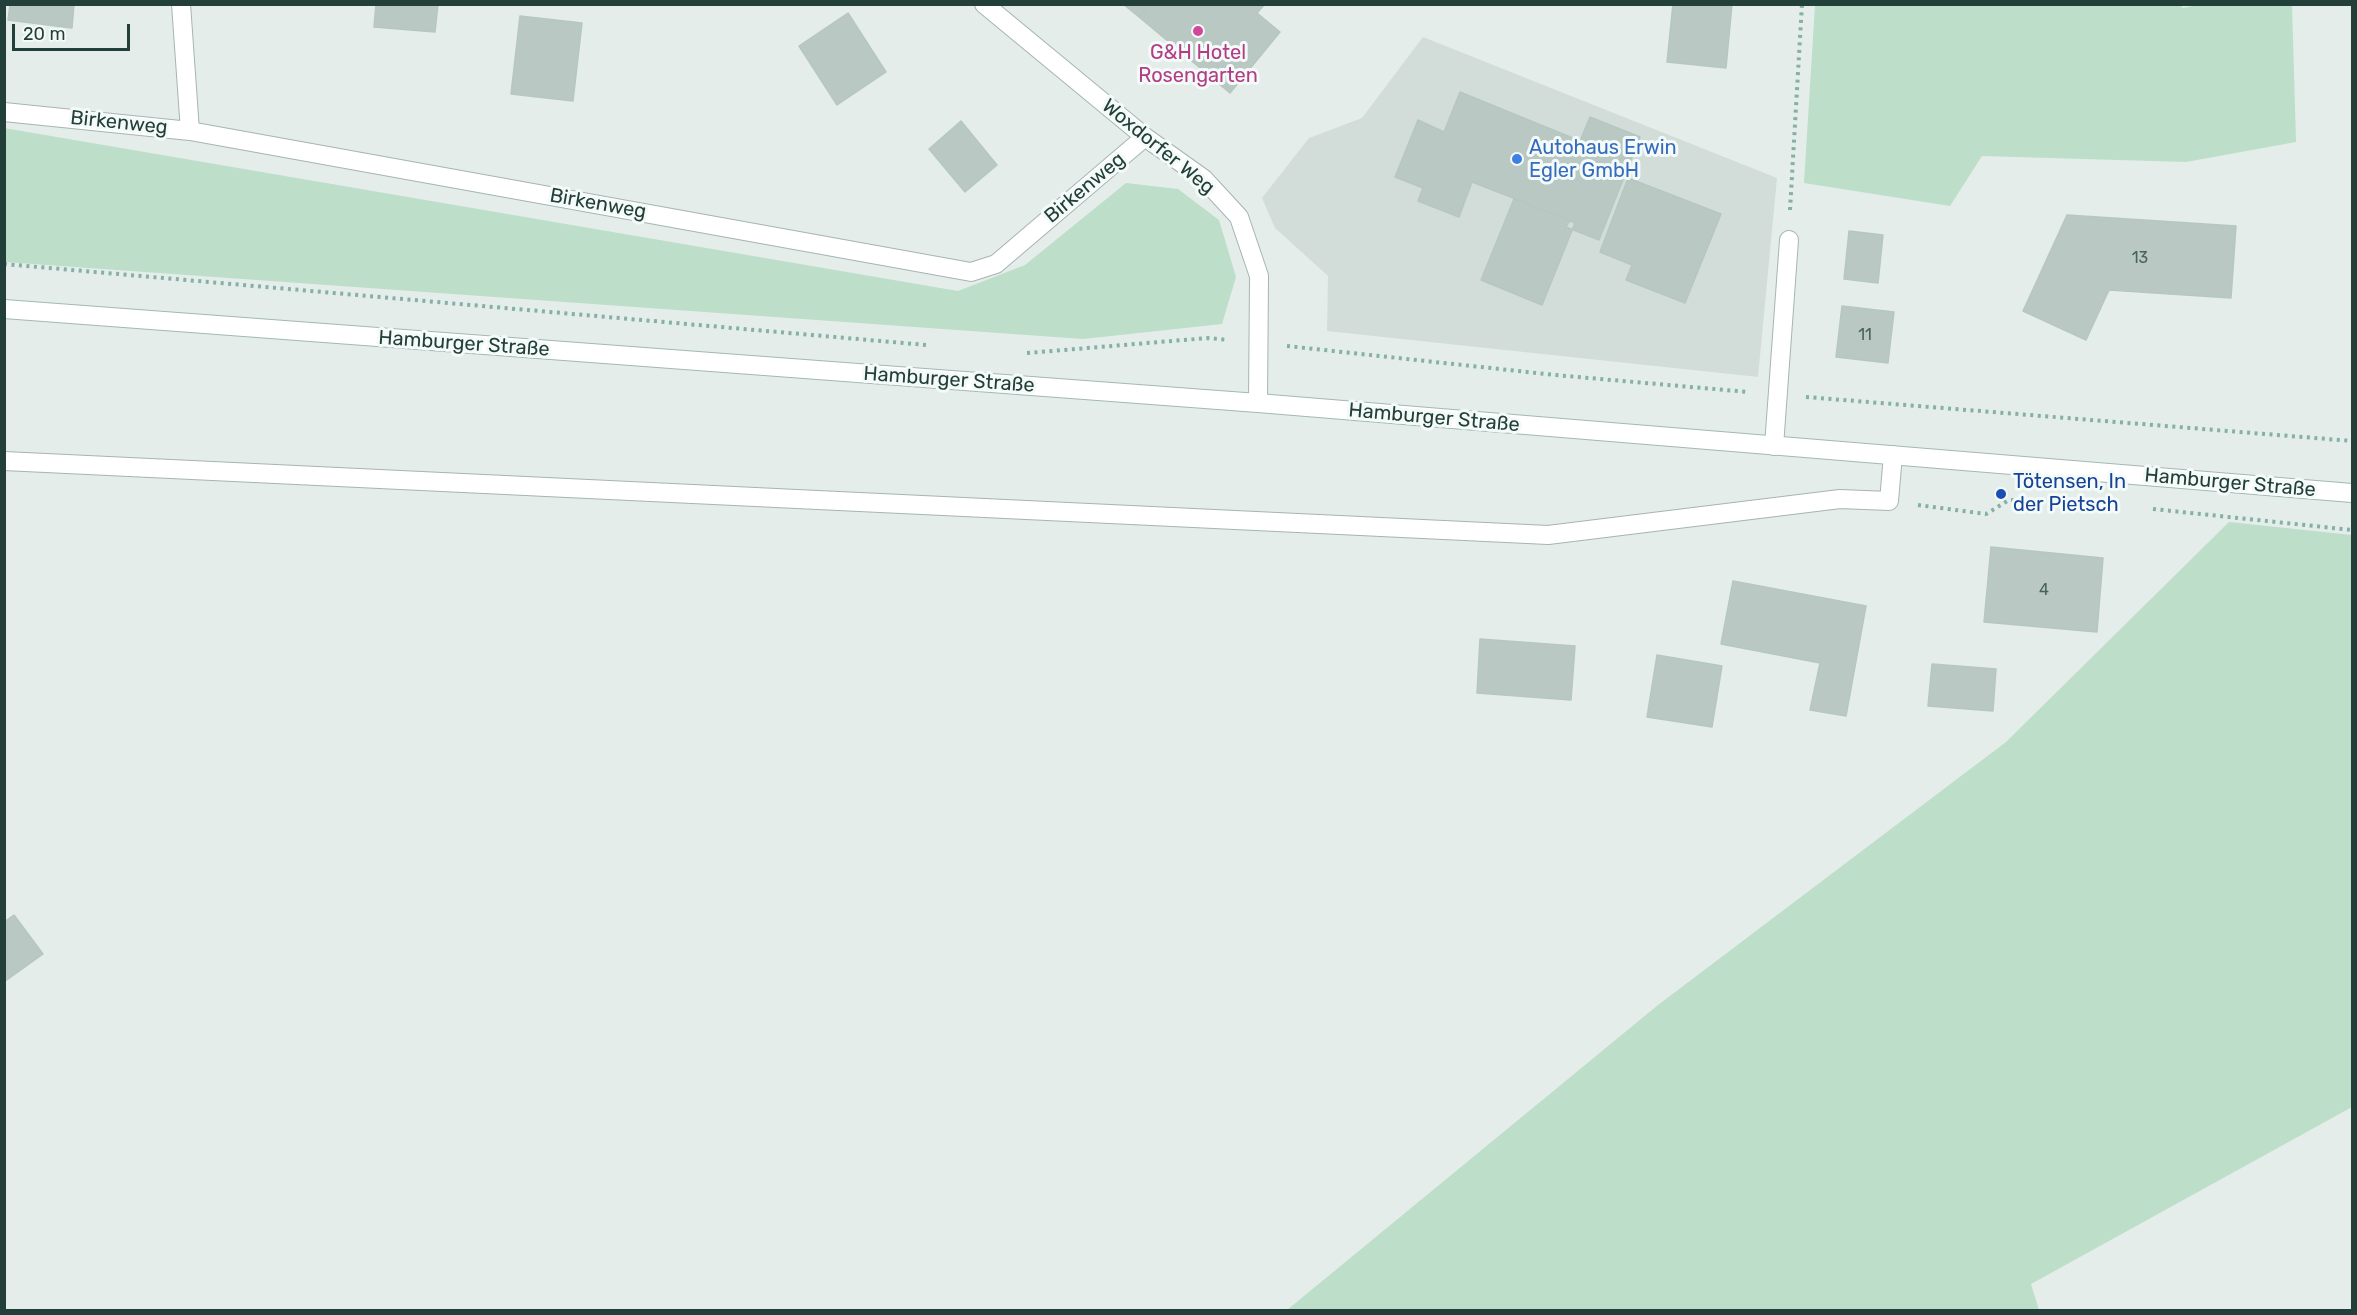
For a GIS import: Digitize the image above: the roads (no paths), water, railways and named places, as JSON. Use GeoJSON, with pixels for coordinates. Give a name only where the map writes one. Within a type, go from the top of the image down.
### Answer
{"type":"FeatureCollection","features":[{"type":"Feature","properties":{"kind":"street"},"geometry":{"type":"LineString","coordinates":[[181,4],[190,131]]}},
{"type":"Feature","properties":{"kind":"street","name":"Woxdorfer Weg"},"geometry":{"type":"LineString","coordinates":[[984,4],[1145,137],[1204,179],[1239,217],[1259,276],[1258,403]]}},
{"type":"Feature","properties":{"kind":"street","name":"Birkenweg"},"geometry":{"type":"LineString","coordinates":[[4,112],[190,131],[971,272],[996,264],[1145,137]]}},
{"type":"Feature","properties":{"kind":"street"},"geometry":{"type":"LineString","coordinates":[[1774,446],[1789,240]]}},
{"type":"Feature","properties":{"kind":"street","name":"Hamburger Straße"},"geometry":{"type":"LineString","coordinates":[[4,309],[1258,403],[2352,493]]}},
{"type":"Feature","properties":{"kind":"street"},"geometry":{"type":"LineString","coordinates":[[4,461],[1548,535],[1840,499],[1889,501],[1893,455]]}},
{"type":"Feature","properties":{"kind":"place","name":"G&H Hotel Rosengarten"},"geometry":{"type":"Point","coordinates":[1198,31]}},
{"type":"Feature","properties":{"kind":"place","name":"Autohaus Erwin Egler GmbH"},"geometry":{"type":"Point","coordinates":[1517,159]}},
{"type":"Feature","properties":{"kind":"place","name":"Tötensen, In der Pietsch"},"geometry":{"type":"Point","coordinates":[2001,494]}}]}
